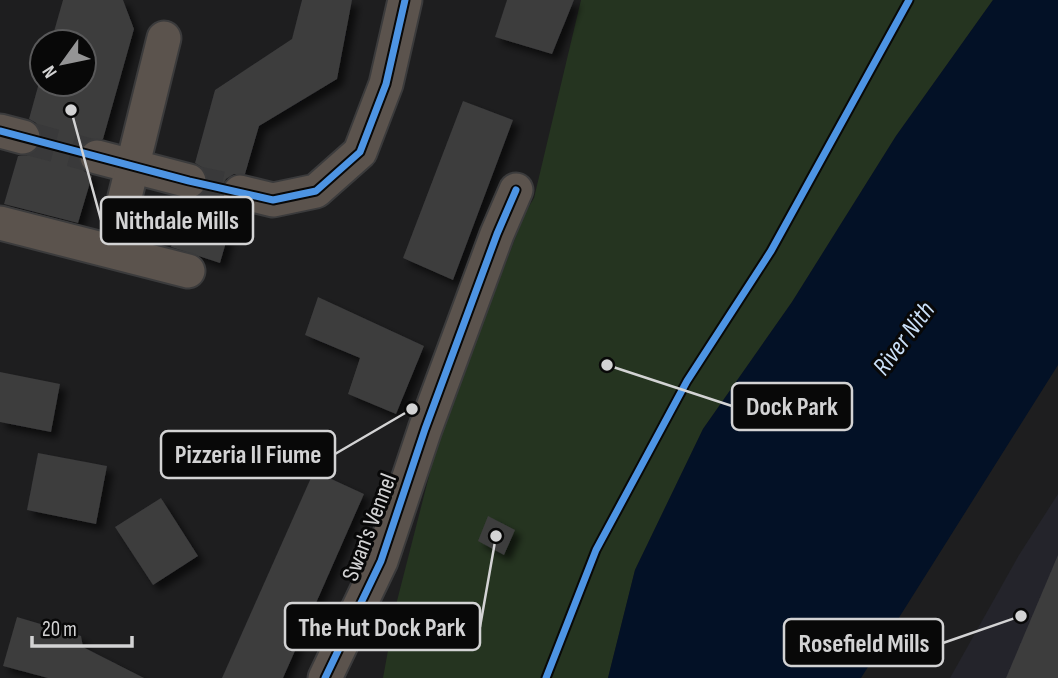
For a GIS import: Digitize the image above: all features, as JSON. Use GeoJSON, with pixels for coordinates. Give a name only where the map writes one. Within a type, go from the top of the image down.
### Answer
{"type":"FeatureCollection","features":[{"type":"Feature","properties":{"kind":"street"},"geometry":{"type":"LineString","coordinates":[[240,192],[273,200],[316,191],[360,152],[386,84],[405,0]]}},
{"type":"Feature","properties":{"kind":"street"},"geometry":{"type":"LineString","coordinates":[[121,213],[164,38]]}},
{"type":"Feature","properties":{"kind":"street"},"geometry":{"type":"LineString","coordinates":[[97,157],[190,181]]}},
{"type":"Feature","properties":{"kind":"street","name":"Swan's Vennel"},"geometry":{"type":"LineString","coordinates":[[326,678],[381,561],[425,429],[516,190]]}},
{"type":"Feature","properties":{"kind":"street"},"geometry":{"type":"LineString","coordinates":[[0,223],[188,271]]}},
{"type":"Feature","properties":{"kind":"shaded area"},"geometry":{"type":"Polygon","coordinates":[[[1058,494],[1058,678],[950,678],[1019,555],[1058,494]]]}},
{"type":"Feature","properties":{"kind":"green space"},"geometry":{"type":"Polygon","coordinates":[[[581,0],[993,0],[896,136],[792,302],[703,429],[635,570],[608,678],[383,678],[397,601],[440,433],[525,213],[534,198],[581,0]]]}},
{"type":"Feature","properties":{"kind":"water","name":"River Nith"},"geometry":{"type":"Polygon","coordinates":[[[993,0],[1058,0],[1058,365],[861,678],[608,678],[635,570],[703,429],[792,302],[896,136],[993,0]]]}},
{"type":"Feature","properties":{"kind":"building"},"geometry":{"type":"Polygon","coordinates":[[[63,0],[123,0],[134,29],[103,139],[91,139],[83,144],[79,151],[79,163],[84,171],[92,176],[78,223],[4,204],[18,156],[29,155],[37,150],[41,143],[41,131],[36,123],[29,119],[35,98],[98,98],[98,28],[55,28],[63,0]]]}},
{"type":"Feature","properties":{"kind":"building"},"geometry":{"type":"Polygon","coordinates":[[[302,0],[352,0],[337,79],[259,126],[245,174],[234,174],[226,179],[222,187],[222,198],[227,206],[235,211],[220,263],[171,247],[184,200],[202,195],[207,186],[207,175],[203,168],[195,163],[215,90],[292,39],[302,0]]]}},
{"type":"Feature","properties":{"kind":"building"},"geometry":{"type":"Polygon","coordinates":[[[507,0],[574,0],[552,54],[495,37],[507,0]]]}},
{"type":"Feature","properties":{"kind":"building"},"geometry":{"type":"Polygon","coordinates":[[[463,101],[513,120],[453,280],[403,258],[463,101]]]}},
{"type":"Feature","properties":{"kind":"building"},"geometry":{"type":"Polygon","coordinates":[[[318,297],[424,346],[396,414],[348,394],[360,358],[305,335],[318,297]]]}},
{"type":"Feature","properties":{"kind":"building"},"geometry":{"type":"Polygon","coordinates":[[[0,372],[60,384],[51,432],[0,422],[0,372]]]}},
{"type":"Feature","properties":{"kind":"building"},"geometry":{"type":"Polygon","coordinates":[[[38,453],[107,466],[96,524],[27,510],[38,453]]]}},
{"type":"Feature","properties":{"kind":"building"},"geometry":{"type":"Polygon","coordinates":[[[314,471],[364,494],[283,678],[222,678],[314,471]]]}},
{"type":"Feature","properties":{"kind":"building"},"geometry":{"type":"Polygon","coordinates":[[[161,498],[198,556],[153,585],[115,527],[161,498]]]}},
{"type":"Feature","properties":{"kind":"building"},"geometry":{"type":"Polygon","coordinates":[[[488,516],[515,530],[504,555],[478,541],[488,516]]]}},
{"type":"Feature","properties":{"kind":"building"},"geometry":{"type":"Polygon","coordinates":[[[1058,555],[1058,678],[1006,678],[1058,555]]]}},
{"type":"Feature","properties":{"kind":"building"},"geometry":{"type":"Polygon","coordinates":[[[17,617],[81,636],[83,647],[144,678],[48,678],[3,666],[17,617]]]}},
{"type":"Feature","properties":{"kind":"tunnel"},"geometry":{"type":"LineString","coordinates":[[23,137],[97,157]]}},
{"type":"Feature","properties":{"kind":"tunnel"},"geometry":{"type":"LineString","coordinates":[[189,181],[240,192]]}},
{"type":"Feature","properties":{"kind":"cycle path"},"geometry":{"type":"LineString","coordinates":[[0,131],[189,181],[273,200],[316,191],[360,152],[386,84],[405,0]]}},
{"type":"Feature","properties":{"kind":"cycle path"},"geometry":{"type":"LineString","coordinates":[[546,678],[596,550],[687,381],[771,251],[909,0]]}},
{"type":"Feature","properties":{"kind":"cycle path"},"geometry":{"type":"LineString","coordinates":[[325,678],[381,561],[425,429],[516,190]]}},
{"type":"Feature","properties":{"kind":"place","name":"Nithdale Mills"},"geometry":{"type":"Point","coordinates":[71,110]}},
{"type":"Feature","properties":{"kind":"place","name":"Dock Park"},"geometry":{"type":"Point","coordinates":[607,365]}},
{"type":"Feature","properties":{"kind":"place","name":"Pizzeria Il Fiume"},"geometry":{"type":"Point","coordinates":[412,409]}},
{"type":"Feature","properties":{"kind":"place","name":"The Hut Dock Park"},"geometry":{"type":"Point","coordinates":[496,536]}},
{"type":"Feature","properties":{"kind":"place","name":"Rosefield Mills"},"geometry":{"type":"Point","coordinates":[1021,616]}}]}
